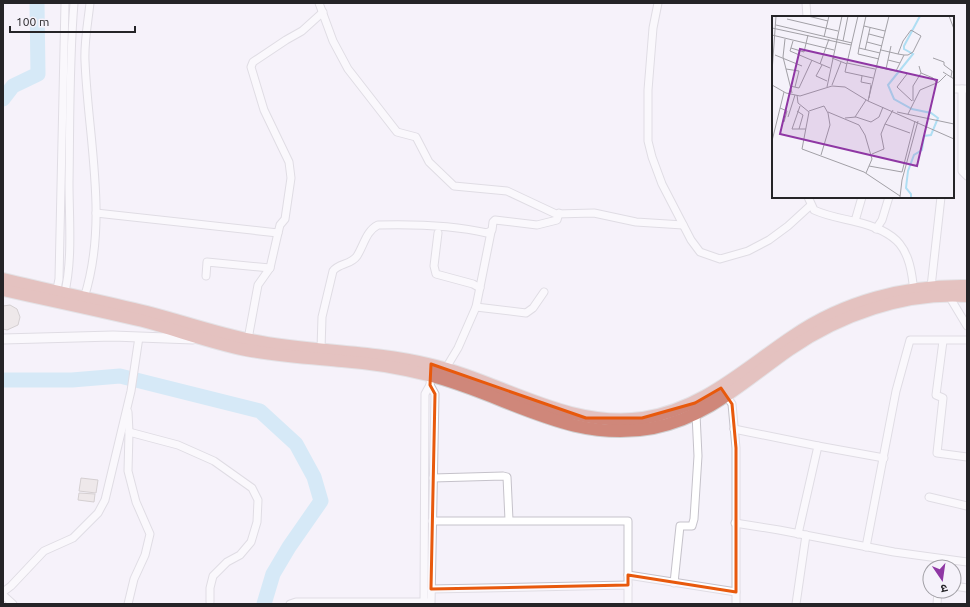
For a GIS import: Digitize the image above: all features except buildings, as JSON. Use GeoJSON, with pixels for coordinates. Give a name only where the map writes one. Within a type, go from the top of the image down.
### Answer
{"type":"FeatureCollection","features":[{"type":"Feature","properties":{"kind":"highway"},"geometry":{"type":"LineString","coordinates":[[3,279],[60,298],[258,352],[388,366],[430,375],[446,368],[508,390],[568,414],[604,420],[622,420],[661,415],[724,392]]}},
{"type":"Feature","properties":{"kind":"highway"},"geometry":{"type":"LineString","coordinates":[[3,290],[60,298],[84,298],[248,339],[321,349],[368,353],[478,390],[560,422],[588,430],[612,432],[653,428],[674,423],[696,414],[724,392],[791,349],[821,331],[865,311],[931,287],[959,292]]}},
{"type":"Feature","properties":{"kind":"highway"},"geometry":{"type":"LineString","coordinates":[[914,294],[959,292]]}},
{"type":"Feature","properties":{"kind":"street"},"geometry":{"type":"LineString","coordinates":[[60,298],[59,279],[65,3]]}},
{"type":"Feature","properties":{"kind":"street"},"geometry":{"type":"LineString","coordinates":[[60,298],[68,274],[71,42],[74,3]]}},
{"type":"Feature","properties":{"kind":"street"},"geometry":{"type":"LineString","coordinates":[[84,298],[92,261],[96,213],[85,62],[90,3]]}},
{"type":"Feature","properties":{"kind":"street"},"geometry":{"type":"LineString","coordinates":[[319,3],[333,41],[348,69],[396,132],[416,137],[429,162],[454,186],[507,191],[556,214],[594,213],[636,222],[683,225]]}},
{"type":"Feature","properties":{"kind":"street"},"geometry":{"type":"LineString","coordinates":[[658,3],[653,28],[648,90],[648,141],[662,184],[683,225],[700,252],[720,259],[748,251],[769,240],[788,226],[810,205]]}},
{"type":"Feature","properties":{"kind":"street"},"geometry":{"type":"LineString","coordinates":[[806,3],[807,16]]}},
{"type":"Feature","properties":{"kind":"street"},"geometry":{"type":"LineString","coordinates":[[248,339],[258,285],[270,268],[280,224],[285,219],[291,178],[289,162],[264,110],[251,67],[252,62],[286,40],[302,32],[323,12]]}},
{"type":"Feature","properties":{"kind":"street"},"geometry":{"type":"LineString","coordinates":[[964,89],[962,171],[967,176]]}},
{"type":"Feature","properties":{"kind":"street"},"geometry":{"type":"LineString","coordinates":[[808,198],[810,205],[814,210],[876,229],[890,236],[904,248],[908,258],[914,294]]}},
{"type":"Feature","properties":{"kind":"street"},"geometry":{"type":"LineString","coordinates":[[855,222],[862,198]]}},
{"type":"Feature","properties":{"kind":"street"},"geometry":{"type":"LineString","coordinates":[[876,229],[882,220],[889,198]]}},
{"type":"Feature","properties":{"kind":"street"},"geometry":{"type":"LineString","coordinates":[[931,287],[941,198]]}},
{"type":"Feature","properties":{"kind":"street"},"geometry":{"type":"LineString","coordinates":[[96,213],[278,233]]}},
{"type":"Feature","properties":{"kind":"street"},"geometry":{"type":"LineString","coordinates":[[446,368],[458,348],[476,307],[493,222],[495,220],[536,225],[557,220],[559,213]]}},
{"type":"Feature","properties":{"kind":"street"},"geometry":{"type":"LineString","coordinates":[[321,349],[322,317],[333,271],[336,267],[352,261],[357,256],[367,236],[375,226],[409,224],[463,228],[490,232]]}},
{"type":"Feature","properties":{"kind":"street"},"geometry":{"type":"LineString","coordinates":[[438,233],[434,266],[436,274],[473,284],[480,288]]}},
{"type":"Feature","properties":{"kind":"street"},"geometry":{"type":"LineString","coordinates":[[206,276],[207,262],[270,268]]}},
{"type":"Feature","properties":{"kind":"street"},"geometry":{"type":"LineString","coordinates":[[476,307],[526,313],[533,308],[544,292]]}},
{"type":"Feature","properties":{"kind":"street"},"geometry":{"type":"LineString","coordinates":[[959,292],[967,326]]}},
{"type":"Feature","properties":{"kind":"street"},"geometry":{"type":"LineString","coordinates":[[3,339],[113,336],[208,339],[217,331]]}},
{"type":"Feature","properties":{"kind":"street"},"geometry":{"type":"LineString","coordinates":[[13,604],[3,593],[44,551],[73,538],[98,513],[105,500],[131,391],[139,337]]}},
{"type":"Feature","properties":{"kind":"street"},"geometry":{"type":"LineString","coordinates":[[866,547],[896,391],[910,340],[967,340]]}},
{"type":"Feature","properties":{"kind":"street"},"geometry":{"type":"LineString","coordinates":[[943,340],[936,395],[943,398],[937,452],[967,457]]}},
{"type":"Feature","properties":{"kind":"street"},"geometry":{"type":"LineString","coordinates":[[427,603],[430,589],[435,394],[430,375]]}},
{"type":"Feature","properties":{"kind":"street"},"geometry":{"type":"LineString","coordinates":[[427,603],[425,394],[430,375]]}},
{"type":"Feature","properties":{"kind":"street"},"geometry":{"type":"LineString","coordinates":[[724,392],[732,404],[736,448],[736,604]]}},
{"type":"Feature","properties":{"kind":"street"},"geometry":{"type":"LineString","coordinates":[[127,405],[129,432],[128,471],[136,502],[150,534],[145,555],[134,579],[128,604]]}},
{"type":"Feature","properties":{"kind":"street"},"geometry":{"type":"LineString","coordinates":[[674,583],[680,526],[692,526],[694,519],[698,456],[696,414]]}},
{"type":"Feature","properties":{"kind":"street"},"geometry":{"type":"LineString","coordinates":[[734,429],[884,458]]}},
{"type":"Feature","properties":{"kind":"street"},"geometry":{"type":"LineString","coordinates":[[129,432],[178,445],[214,461],[252,488],[258,500],[257,522],[251,542],[240,555],[227,562],[213,576],[210,588],[210,602]]}},
{"type":"Feature","properties":{"kind":"street"},"geometry":{"type":"LineString","coordinates":[[798,534],[818,446]]}},
{"type":"Feature","properties":{"kind":"street"},"geometry":{"type":"LineString","coordinates":[[433,478],[507,477],[509,520]]}},
{"type":"Feature","properties":{"kind":"street"},"geometry":{"type":"LineString","coordinates":[[929,497],[967,506]]}},
{"type":"Feature","properties":{"kind":"street"},"geometry":{"type":"LineString","coordinates":[[432,521],[628,521],[628,604]]}},
{"type":"Feature","properties":{"kind":"street"},"geometry":{"type":"LineString","coordinates":[[735,523],[866,547],[967,562]]}},
{"type":"Feature","properties":{"kind":"street"},"geometry":{"type":"LineString","coordinates":[[796,604],[806,535]]}},
{"type":"Feature","properties":{"kind":"street"},"geometry":{"type":"LineString","coordinates":[[628,575],[736,592]]}},
{"type":"Feature","properties":{"kind":"street"},"geometry":{"type":"LineString","coordinates":[[430,589],[628,585]]}},
{"type":"Feature","properties":{"kind":"street"},"geometry":{"type":"LineString","coordinates":[[290,604],[296,602],[427,603]]}},
{"type":"Feature","properties":{"kind":"highlighted area"},"geometry":{"type":"Polygon","coordinates":[[[431,364],[586,418],[642,418],[695,403],[721,388],[732,404],[736,448],[736,592],[628,575],[628,585],[431,589],[435,394],[430,385],[431,364]]]}},
{"type":"Feature","properties":{"kind":"waterway"},"geometry":{"type":"LineString","coordinates":[[3,99],[13,86],[38,74],[37,3]]}},
{"type":"Feature","properties":{"kind":"waterway"},"geometry":{"type":"LineString","coordinates":[[3,380],[72,380],[120,376],[260,411],[296,444],[314,477],[321,501],[289,547],[273,574],[264,604]]}}]}
